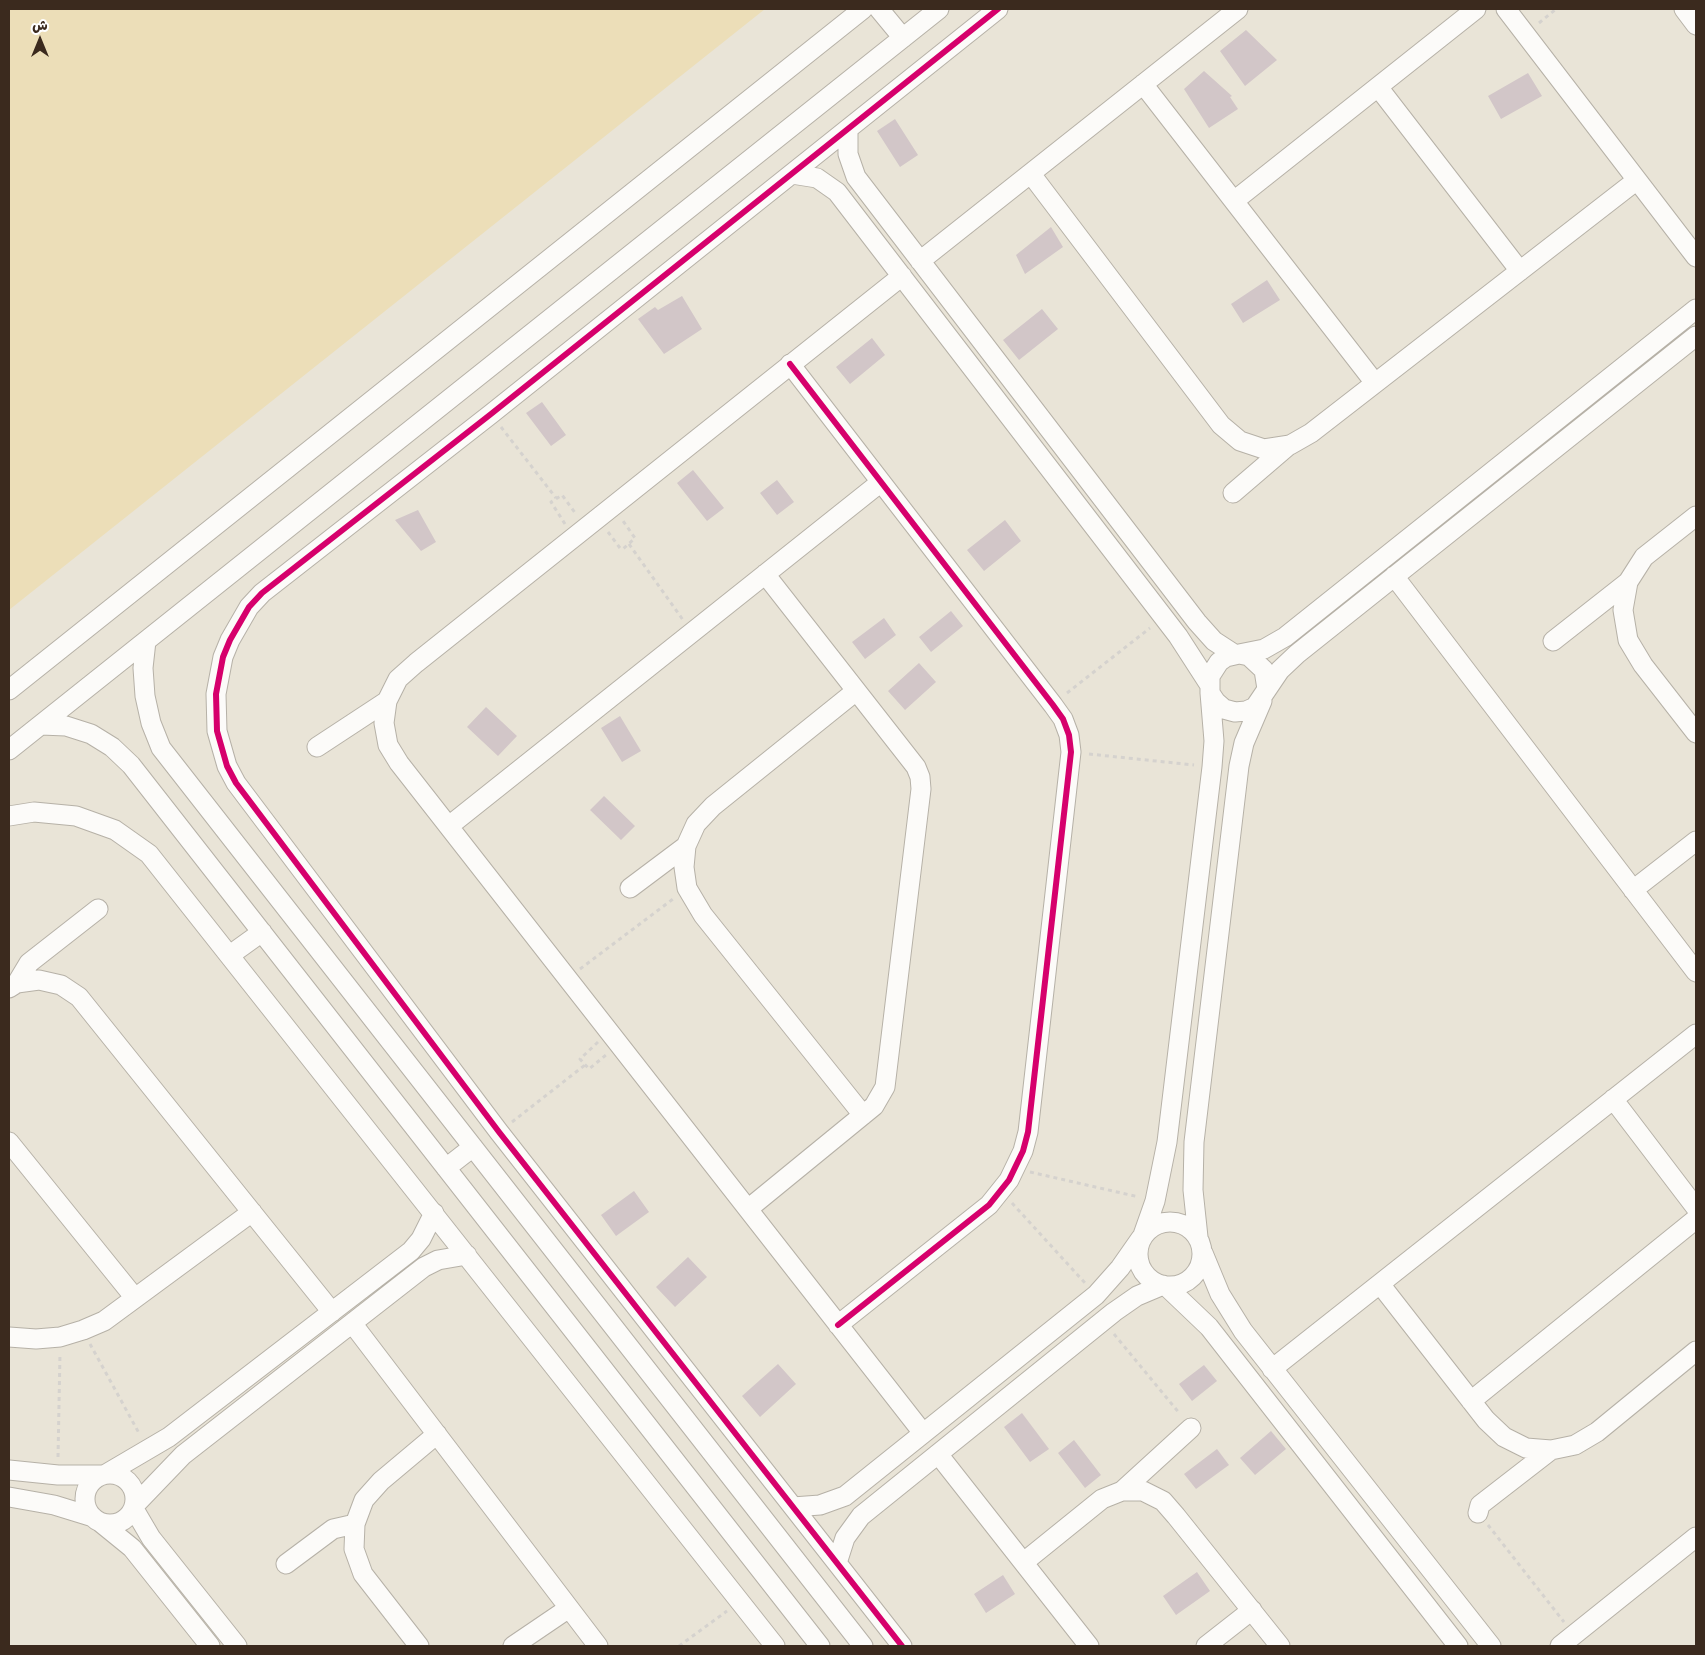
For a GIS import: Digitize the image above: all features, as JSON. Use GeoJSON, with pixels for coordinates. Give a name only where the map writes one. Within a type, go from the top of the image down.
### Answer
{"type":"FeatureCollection","features":[{"type":"Feature","properties":{"kind":"street"},"geometry":{"type":"LineString","coordinates":[[9,690],[863,9]]}},
{"type":"Feature","properties":{"kind":"street"},"geometry":{"type":"LineString","coordinates":[[879,9],[902,38]]}},
{"type":"Feature","properties":{"kind":"street"},"geometry":{"type":"LineString","coordinates":[[9,750],[939,9]]}},
{"type":"Feature","properties":{"kind":"street"},"geometry":{"type":"LineString","coordinates":[[902,1646],[500,1132],[236,783],[221,749],[216,712],[216,694],[223,657],[239,623],[262,593],[491,414],[998,9]]}},
{"type":"Feature","properties":{"kind":"street"},"geometry":{"type":"LineString","coordinates":[[920,261],[1238,9]]}},
{"type":"Feature","properties":{"kind":"street"},"geometry":{"type":"LineString","coordinates":[[1234,201],[1476,9]]}},
{"type":"Feature","properties":{"kind":"street"},"geometry":{"type":"LineString","coordinates":[[1506,9],[1696,257]]}},
{"type":"Feature","properties":{"kind":"street"},"geometry":{"type":"LineString","coordinates":[[1684,9],[1696,26]]}},
{"type":"Feature","properties":{"kind":"street"},"geometry":{"type":"LineString","coordinates":[[1143,84],[1375,383]]}},
{"type":"Feature","properties":{"kind":"street"},"geometry":{"type":"LineString","coordinates":[[1378,87],[1520,271]]}},
{"type":"Feature","properties":{"kind":"street"},"geometry":{"type":"LineString","coordinates":[[848,129],[848,154],[856,177],[1197,622],[1214,641],[1237,654],[1249,656],[1264,670],[1265,694],[1244,743],[1237,786],[1194,1142],[1193,1190],[1202,1262],[1192,1278],[1175,1286],[1164,1286],[1153,1282],[1140,1267],[1138,1257],[1142,1237],[1155,1201],[1167,1142],[1212,767],[1214,741],[1210,676],[1219,662],[1237,654],[1264,650],[1285,637],[1696,309]]}},
{"type":"Feature","properties":{"kind":"street"},"geometry":{"type":"LineString","coordinates":[[792,174],[816,178],[837,192],[1186,647],[1216,702],[1224,709],[1235,712],[1246,711],[1256,707],[1280,670],[1297,654],[1696,336]]}},
{"type":"Feature","properties":{"kind":"street"},"geometry":{"type":"LineString","coordinates":[[1030,174],[1221,425],[1240,442],[1264,448],[1290,445]]}},
{"type":"Feature","properties":{"kind":"street"},"geometry":{"type":"LineString","coordinates":[[1233,492],[1290,445],[1311,433],[1637,180]]}},
{"type":"Feature","properties":{"kind":"street"},"geometry":{"type":"LineString","coordinates":[[902,276],[416,663],[398,679],[386,701],[384,723],[388,744],[399,763],[923,1433]]}},
{"type":"Feature","properties":{"kind":"street"},"geometry":{"type":"LineString","coordinates":[[790,364],[1053,705],[1063,719],[1069,735],[1071,752],[1028,1132],[1015,1168],[1001,1191],[989,1204],[838,1325]]}},
{"type":"Feature","properties":{"kind":"street"},"geometry":{"type":"LineString","coordinates":[[449,826],[881,482]]}},
{"type":"Feature","properties":{"kind":"street"},"geometry":{"type":"LineString","coordinates":[[1553,641],[1628,582],[1644,557],[1696,516]]}},
{"type":"Feature","properties":{"kind":"street"},"geometry":{"type":"LineString","coordinates":[[748,1209],[863,1115],[880,1097],[887,1076],[921,783],[916,767],[765,574]]}},
{"type":"Feature","properties":{"kind":"street"},"geometry":{"type":"LineString","coordinates":[[1394,576],[1696,972]]}},
{"type":"Feature","properties":{"kind":"street"},"geometry":{"type":"LineString","coordinates":[[1628,582],[1623,610],[1628,640],[1643,665],[1696,733]]}},
{"type":"Feature","properties":{"kind":"street"},"geometry":{"type":"LineString","coordinates":[[146,641],[143,668],[144,696],[151,723],[161,748],[863,1646]]}},
{"type":"Feature","properties":{"kind":"street"},"geometry":{"type":"LineString","coordinates":[[856,691],[713,806],[696,824],[686,846],[684,867],[687,888],[702,915],[863,1115]]}},
{"type":"Feature","properties":{"kind":"street"},"geometry":{"type":"LineString","coordinates":[[317,747],[386,701]]}},
{"type":"Feature","properties":{"kind":"street"},"geometry":{"type":"LineString","coordinates":[[41,725],[66,726],[91,734],[112,747],[131,765],[820,1646]]}},
{"type":"Feature","properties":{"kind":"street"},"geometry":{"type":"LineString","coordinates":[[9,816],[34,812],[76,816],[115,830],[149,854],[775,1646]]}},
{"type":"Feature","properties":{"kind":"street"},"geometry":{"type":"LineString","coordinates":[[1633,890],[1696,841]]}},
{"type":"Feature","properties":{"kind":"street"},"geometry":{"type":"LineString","coordinates":[[630,888],[686,846]]}},
{"type":"Feature","properties":{"kind":"street"},"geometry":{"type":"LineString","coordinates":[[13,986],[29,963],[98,908]]}},
{"type":"Feature","properties":{"kind":"street"},"geometry":{"type":"LineString","coordinates":[[230,956],[262,932]]}},
{"type":"Feature","properties":{"kind":"street"},"geometry":{"type":"LineString","coordinates":[[13,986],[39,980],[61,985],[79,997],[332,1312]]}},
{"type":"Feature","properties":{"kind":"street"},"geometry":{"type":"LineString","coordinates":[[1272,1369],[1696,1034]]}},
{"type":"Feature","properties":{"kind":"street"},"geometry":{"type":"LineString","coordinates":[[1613,1099],[1696,1208]]}},
{"type":"Feature","properties":{"kind":"street"},"geometry":{"type":"LineString","coordinates":[[9,1142],[135,1298]]}},
{"type":"Feature","properties":{"kind":"street"},"geometry":{"type":"LineString","coordinates":[[446,1168],[473,1147]]}},
{"type":"Feature","properties":{"kind":"street"},"geometry":{"type":"LineString","coordinates":[[9,1337],[36,1339],[60,1337],[104,1321],[252,1212]]}},
{"type":"Feature","properties":{"kind":"street"},"geometry":{"type":"LineString","coordinates":[[210,1646],[132,1548],[96,1520],[88,1510],[85,1494],[93,1480],[149,1451],[411,1251],[421,1240],[434,1213]]}},
{"type":"Feature","properties":{"kind":"street"},"geometry":{"type":"LineString","coordinates":[[1471,1401],[1696,1219]]}},
{"type":"Feature","properties":{"kind":"street"},"geometry":{"type":"LineString","coordinates":[[793,1507],[820,1505],[845,1496],[1096,1295],[1120,1268],[1142,1237],[1160,1222],[1182,1223],[1191,1229],[1200,1245],[1230,1313],[1491,1646]]}},
{"type":"Feature","properties":{"kind":"street"},"geometry":{"type":"LineString","coordinates":[[552,1248],[572,1225]]}},
{"type":"Feature","properties":{"kind":"street"},"geometry":{"type":"LineString","coordinates":[[134,1507],[166,1470],[183,1454],[424,1267],[445,1258],[467,1255]]}},
{"type":"Feature","properties":{"kind":"street"},"geometry":{"type":"LineString","coordinates":[[1380,1284],[1471,1401],[1504,1437],[1526,1448],[1551,1450],[1575,1445],[1597,1432],[1696,1351]]}},
{"type":"Feature","properties":{"kind":"street"},"geometry":{"type":"LineString","coordinates":[[837,1563],[845,1538],[860,1516],[1125,1303],[1164,1286]]}},
{"type":"Feature","properties":{"kind":"street"},"geometry":{"type":"LineString","coordinates":[[1164,1286],[1209,1327],[1458,1646]]}},
{"type":"Feature","properties":{"kind":"street"},"geometry":{"type":"LineString","coordinates":[[352,1323],[598,1646]]}},
{"type":"Feature","properties":{"kind":"street"},"geometry":{"type":"LineString","coordinates":[[1024,1562],[1102,1499],[1122,1491],[1191,1428]]}},
{"type":"Feature","properties":{"kind":"street"},"geometry":{"type":"LineString","coordinates":[[419,1646],[363,1574],[354,1549],[355,1524],[364,1500],[381,1481],[437,1434]]}},
{"type":"Feature","properties":{"kind":"street"},"geometry":{"type":"LineString","coordinates":[[1478,1513],[1480,1505],[1551,1450]]}},
{"type":"Feature","properties":{"kind":"street"},"geometry":{"type":"LineString","coordinates":[[938,1454],[1089,1646]]}},
{"type":"Feature","properties":{"kind":"street"},"geometry":{"type":"LineString","coordinates":[[9,1470],[58,1475],[104,1474],[121,1476],[132,1485],[136,1495],[130,1516],[116,1524],[96,1520],[54,1505],[9,1497]]}},
{"type":"Feature","properties":{"kind":"street"},"geometry":{"type":"LineString","coordinates":[[1122,1491],[1144,1491],[1163,1501],[1280,1646]]}},
{"type":"Feature","properties":{"kind":"street"},"geometry":{"type":"LineString","coordinates":[[134,1507],[151,1538],[237,1646]]}},
{"type":"Feature","properties":{"kind":"street"},"geometry":{"type":"LineString","coordinates":[[286,1564],[333,1529],[355,1524]]}},
{"type":"Feature","properties":{"kind":"street"},"geometry":{"type":"LineString","coordinates":[[1567,1640],[1696,1537]]}},
{"type":"Feature","properties":{"kind":"street"},"geometry":{"type":"LineString","coordinates":[[512,1646],[569,1608]]}},
{"type":"Feature","properties":{"kind":"street"},"geometry":{"type":"LineString","coordinates":[[1206,1646],[1252,1610]]}},
{"type":"Feature","properties":{"kind":"path"},"geometry":{"type":"LineString","coordinates":[[491,414],[556,498]]}},
{"type":"Feature","properties":{"kind":"path"},"geometry":{"type":"LineString","coordinates":[[586,528],[562,495],[551,504],[586,528],[623,549],[635,538],[613,506]]}},
{"type":"Feature","properties":{"kind":"path"},"geometry":{"type":"LineString","coordinates":[[629,544],[692,633]]}},
{"type":"Feature","properties":{"kind":"path"},"geometry":{"type":"LineString","coordinates":[[1053,705],[1163,618]]}},
{"type":"Feature","properties":{"kind":"path"},"geometry":{"type":"LineString","coordinates":[[1071,752],[1212,767]]}},
{"type":"Feature","properties":{"kind":"path"},"geometry":{"type":"LineString","coordinates":[[568,978],[687,888]]}},
{"type":"Feature","properties":{"kind":"path"},"geometry":{"type":"LineString","coordinates":[[614,1038],[590,1069],[585,1065],[580,1057],[614,1038]]}},
{"type":"Feature","properties":{"kind":"path"},"geometry":{"type":"LineString","coordinates":[[500,1132],[585,1065]]}},
{"type":"Feature","properties":{"kind":"path"},"geometry":{"type":"LineString","coordinates":[[1015,1168],[1155,1201]]}},
{"type":"Feature","properties":{"kind":"path"},"geometry":{"type":"LineString","coordinates":[[1001,1191],[1096,1295]]}},
{"type":"Feature","properties":{"kind":"path"},"geometry":{"type":"LineString","coordinates":[[1103,1320],[1191,1428]]}},
{"type":"Feature","properties":{"kind":"path"},"geometry":{"type":"LineString","coordinates":[[83,1330],[149,1451]]}},
{"type":"Feature","properties":{"kind":"path"},"geometry":{"type":"LineString","coordinates":[[58,1475],[60,1337]]}},
{"type":"Feature","properties":{"kind":"path"},"geometry":{"type":"LineString","coordinates":[[1478,1513],[1567,1640]]}},
{"type":"Feature","properties":{"kind":"path"},"geometry":{"type":"LineString","coordinates":[[679,1646],[740,1601]]}},
{"type":"Feature","properties":{"kind":"sand"},"geometry":{"type":"Polygon","coordinates":[[[9,9],[765,9],[9,610],[9,9]]]}},
{"type":"Feature","properties":{"kind":"building"},"geometry":{"type":"Polygon","coordinates":[[[1246,30],[1277,60],[1245,86],[1220,51],[1246,30]]]}},
{"type":"Feature","properties":{"kind":"building"},"geometry":{"type":"Polygon","coordinates":[[[1204,71],[1232,96],[1230,97],[1238,109],[1209,128],[1184,89],[1204,71]]]}},
{"type":"Feature","properties":{"kind":"building"},"geometry":{"type":"Polygon","coordinates":[[[1528,73],[1542,96],[1501,119],[1488,96],[1528,73]]]}},
{"type":"Feature","properties":{"kind":"building"},"geometry":{"type":"Polygon","coordinates":[[[895,119],[918,155],[900,167],[877,131],[895,119]]]}},
{"type":"Feature","properties":{"kind":"building"},"geometry":{"type":"Polygon","coordinates":[[[1051,227],[1063,247],[1025,274],[1016,255],[1051,227]]]}},
{"type":"Feature","properties":{"kind":"building"},"geometry":{"type":"Polygon","coordinates":[[[1267,280],[1280,300],[1243,323],[1231,304],[1267,280]]]}},
{"type":"Feature","properties":{"kind":"building"},"geometry":{"type":"Polygon","coordinates":[[[682,296],[702,329],[664,354],[638,319],[655,307],[658,310],[682,296]]]}},
{"type":"Feature","properties":{"kind":"building"},"geometry":{"type":"Polygon","coordinates":[[[1042,309],[1058,329],[1019,360],[1003,340],[1042,309]]]}},
{"type":"Feature","properties":{"kind":"building"},"geometry":{"type":"Polygon","coordinates":[[[872,338],[885,355],[850,384],[836,367],[872,338]]]}},
{"type":"Feature","properties":{"kind":"building"},"geometry":{"type":"Polygon","coordinates":[[[542,402],[566,435],[551,446],[526,413],[542,402]]]}},
{"type":"Feature","properties":{"kind":"building"},"geometry":{"type":"Polygon","coordinates":[[[693,470],[724,508],[707,521],[677,483],[693,470]]]}},
{"type":"Feature","properties":{"kind":"building"},"geometry":{"type":"Polygon","coordinates":[[[777,480],[794,502],[777,515],[760,493],[777,480]]]}},
{"type":"Feature","properties":{"kind":"building"},"geometry":{"type":"Polygon","coordinates":[[[418,510],[436,542],[421,551],[395,520],[418,510]]]}},
{"type":"Feature","properties":{"kind":"building"},"geometry":{"type":"Polygon","coordinates":[[[1005,520],[1021,541],[984,571],[967,550],[1005,520]]]}},
{"type":"Feature","properties":{"kind":"building"},"geometry":{"type":"Polygon","coordinates":[[[951,611],[963,626],[931,652],[919,637],[951,611]]]}},
{"type":"Feature","properties":{"kind":"building"},"geometry":{"type":"Polygon","coordinates":[[[884,618],[896,635],[865,659],[852,642],[884,618]]]}},
{"type":"Feature","properties":{"kind":"building"},"geometry":{"type":"Polygon","coordinates":[[[919,663],[936,682],[905,710],[888,691],[919,663]]]}},
{"type":"Feature","properties":{"kind":"building"},"geometry":{"type":"Polygon","coordinates":[[[486,707],[517,736],[498,756],[467,727],[486,707]]]}},
{"type":"Feature","properties":{"kind":"building"},"geometry":{"type":"Polygon","coordinates":[[[620,716],[641,751],[622,762],[601,728],[620,716]]]}},
{"type":"Feature","properties":{"kind":"building"},"geometry":{"type":"Polygon","coordinates":[[[604,796],[635,826],[621,840],[590,810],[604,796]]]}},
{"type":"Feature","properties":{"kind":"building"},"geometry":{"type":"Polygon","coordinates":[[[634,1191],[649,1212],[616,1236],[601,1215],[634,1191]]]}},
{"type":"Feature","properties":{"kind":"building"},"geometry":{"type":"Polygon","coordinates":[[[688,1257],[707,1277],[675,1307],[656,1287],[688,1257]]]}},
{"type":"Feature","properties":{"kind":"building"},"geometry":{"type":"Polygon","coordinates":[[[778,1364],[796,1384],[760,1417],[742,1396],[778,1364]]]}},
{"type":"Feature","properties":{"kind":"building"},"geometry":{"type":"Polygon","coordinates":[[[1204,1365],[1217,1381],[1192,1401],[1179,1384],[1204,1365]]]}},
{"type":"Feature","properties":{"kind":"building"},"geometry":{"type":"Polygon","coordinates":[[[1022,1413],[1049,1449],[1030,1462],[1004,1427],[1022,1413]]]}},
{"type":"Feature","properties":{"kind":"building"},"geometry":{"type":"Polygon","coordinates":[[[1271,1431],[1286,1449],[1255,1475],[1240,1458],[1271,1431]]]}},
{"type":"Feature","properties":{"kind":"building"},"geometry":{"type":"Polygon","coordinates":[[[1074,1440],[1101,1475],[1085,1488],[1058,1453],[1074,1440]]]}},
{"type":"Feature","properties":{"kind":"building"},"geometry":{"type":"Polygon","coordinates":[[[1217,1449],[1229,1465],[1196,1489],[1184,1474],[1217,1449]]]}},
{"type":"Feature","properties":{"kind":"building"},"geometry":{"type":"Polygon","coordinates":[[[1197,1572],[1210,1591],[1176,1615],[1163,1596],[1197,1572]]]}},
{"type":"Feature","properties":{"kind":"building"},"geometry":{"type":"Polygon","coordinates":[[[1003,1575],[1015,1594],[986,1613],[974,1594],[1003,1575]]]}},
{"type":"Feature","properties":{"kind":"cycle path"},"geometry":{"type":"LineString","coordinates":[[902,1646],[499,1132],[236,783],[227,766],[217,731],[216,694],[223,657],[230,640],[249,607],[262,593],[491,414],[998,9]]}},
{"type":"Feature","properties":{"kind":"cycle path"},"geometry":{"type":"LineString","coordinates":[[790,364],[1053,705],[1063,719],[1069,735],[1071,752],[1028,1132],[1023,1151],[1009,1180],[989,1205],[838,1325]]}}]}
